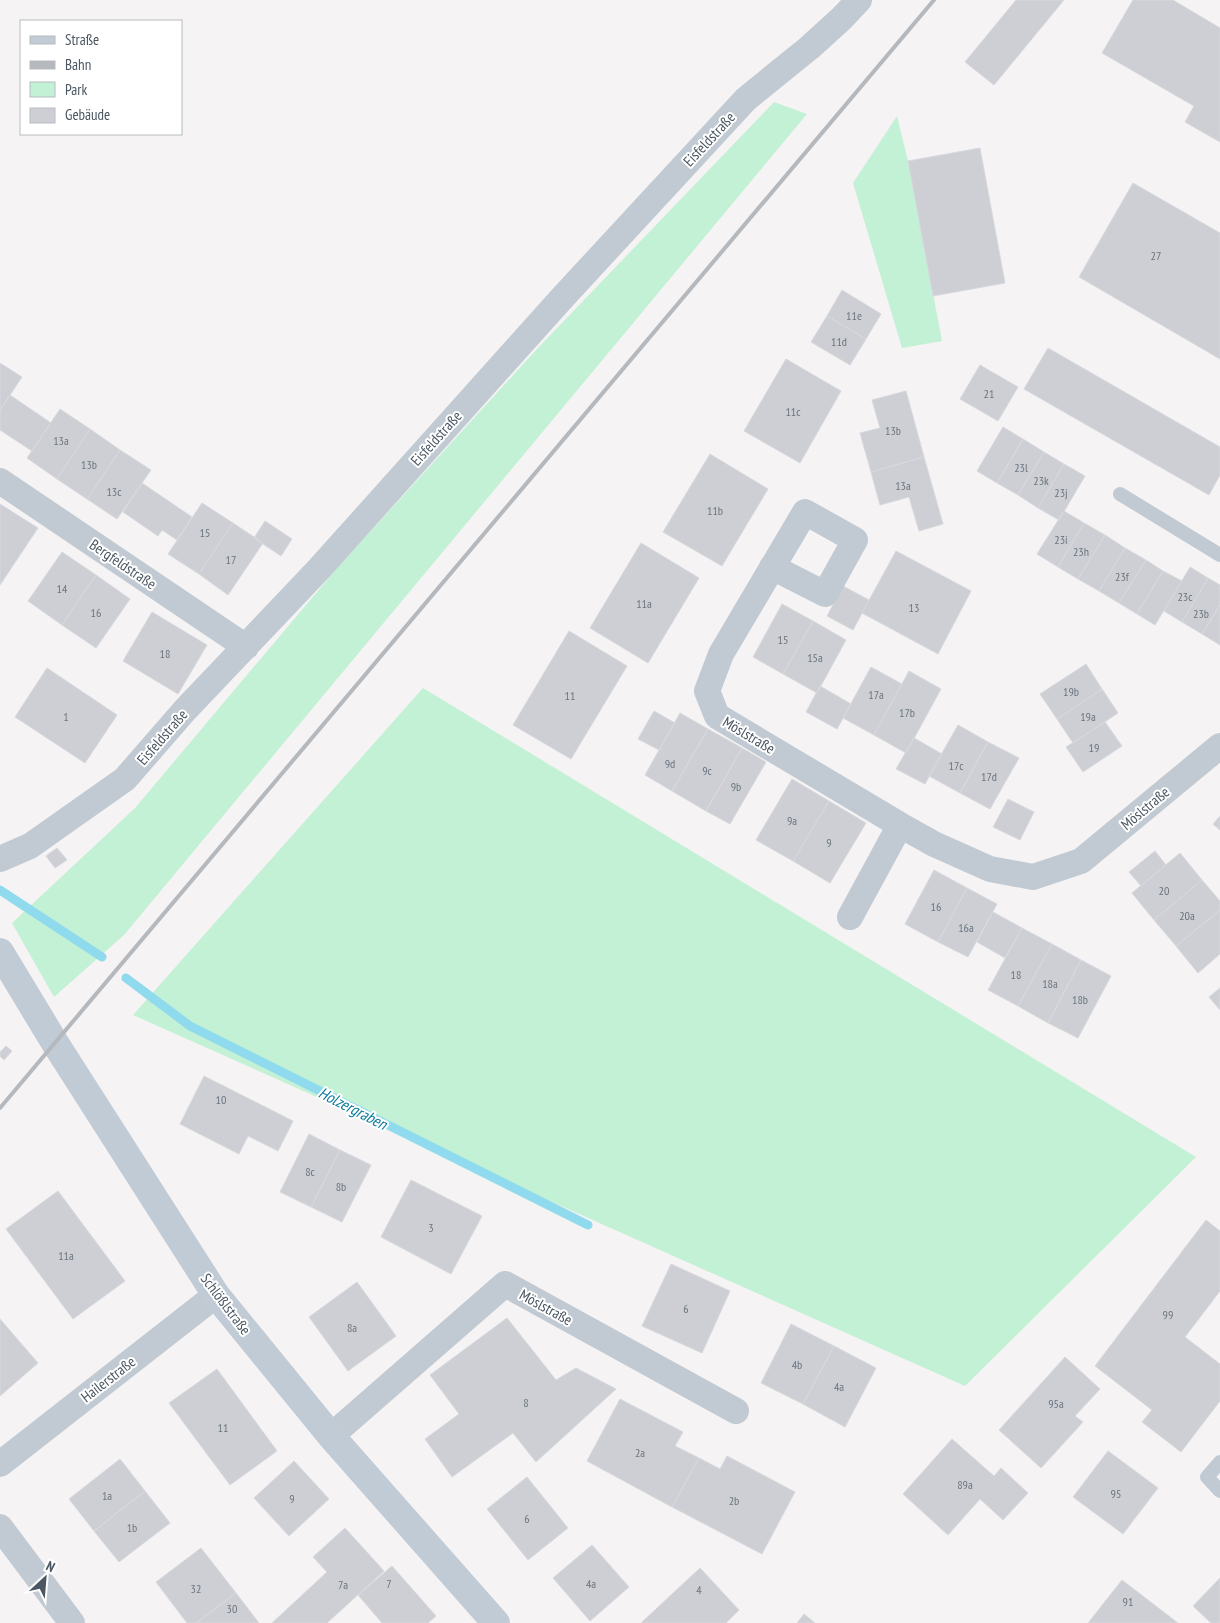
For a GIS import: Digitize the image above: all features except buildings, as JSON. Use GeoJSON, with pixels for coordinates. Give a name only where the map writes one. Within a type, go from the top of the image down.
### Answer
{"type":"FeatureCollection","features":[{"type":"Feature","properties":{"kind":"street","name":"Eisfeldstraße"},"geometry":{"type":"LineString","coordinates":[[0,859],[30,846],[125,779],[185,710],[319,569],[563,297],[746,99],[809,48],[859,0]]}},
{"type":"Feature","properties":{"kind":"street","name":"Bergfeldstraße"},"geometry":{"type":"LineString","coordinates":[[0,481],[246,647]]}},
{"type":"Feature","properties":{"kind":"street","name":"Möslstraße"},"geometry":{"type":"LineString","coordinates":[[772,567],[721,654],[706,691],[717,716],[900,825],[934,844],[990,869],[1033,877],[1081,861],[1220,746]]}},
{"type":"Feature","properties":{"kind":"street"},"geometry":{"type":"LineString","coordinates":[[850,917],[900,825]]}},
{"type":"Feature","properties":{"kind":"street","name":"Schlößlstraße"},"geometry":{"type":"LineString","coordinates":[[0,952],[55,1043],[216,1295],[331,1436],[496,1623]]}},
{"type":"Feature","properties":{"kind":"street","name":"Möslstraße"},"geometry":{"type":"LineString","coordinates":[[331,1436],[505,1284],[736,1412]]}},
{"type":"Feature","properties":{"kind":"street","name":"Hailerstraße"},"geometry":{"type":"LineString","coordinates":[[0,1464],[216,1295]]}},
{"type":"Feature","properties":{"kind":"street"},"geometry":{"type":"LineString","coordinates":[[0,1527],[72,1623]]}},
{"type":"Feature","properties":{"kind":"lane"},"geometry":{"type":"LineString","coordinates":[[1120,494],[1220,555]]}},
{"type":"Feature","properties":{"kind":"lane"},"geometry":{"type":"LineString","coordinates":[[1220,1462],[1207,1477],[1220,1491]]}},
{"type":"Feature","properties":{"kind":"green space"},"geometry":{"type":"Polygon","coordinates":[[[774,102],[807,114],[124,935],[54,997],[12,923],[135,808],[338,567],[537,349],[774,102]]]}},
{"type":"Feature","properties":{"kind":"green space"},"geometry":{"type":"Polygon","coordinates":[[[897,116],[908,161],[942,341],[902,348],[853,183],[897,116]]]}},
{"type":"Feature","properties":{"kind":"green space"},"geometry":{"type":"Polygon","coordinates":[[[423,688],[1196,1157],[965,1386],[133,1015],[423,688]]]}},
{"type":"Feature","properties":{"kind":"waterway","name":"Holzergraben"},"geometry":{"type":"LineString","coordinates":[[0,890],[102,957]]}},
{"type":"Feature","properties":{"kind":"waterway","name":"Holzergraben"},"geometry":{"type":"LineString","coordinates":[[126,978],[190,1026],[588,1225]]}},
{"type":"Feature","properties":{"kind":"railway"},"geometry":{"type":"LineString","coordinates":[[0,1108],[934,0]]}}]}
